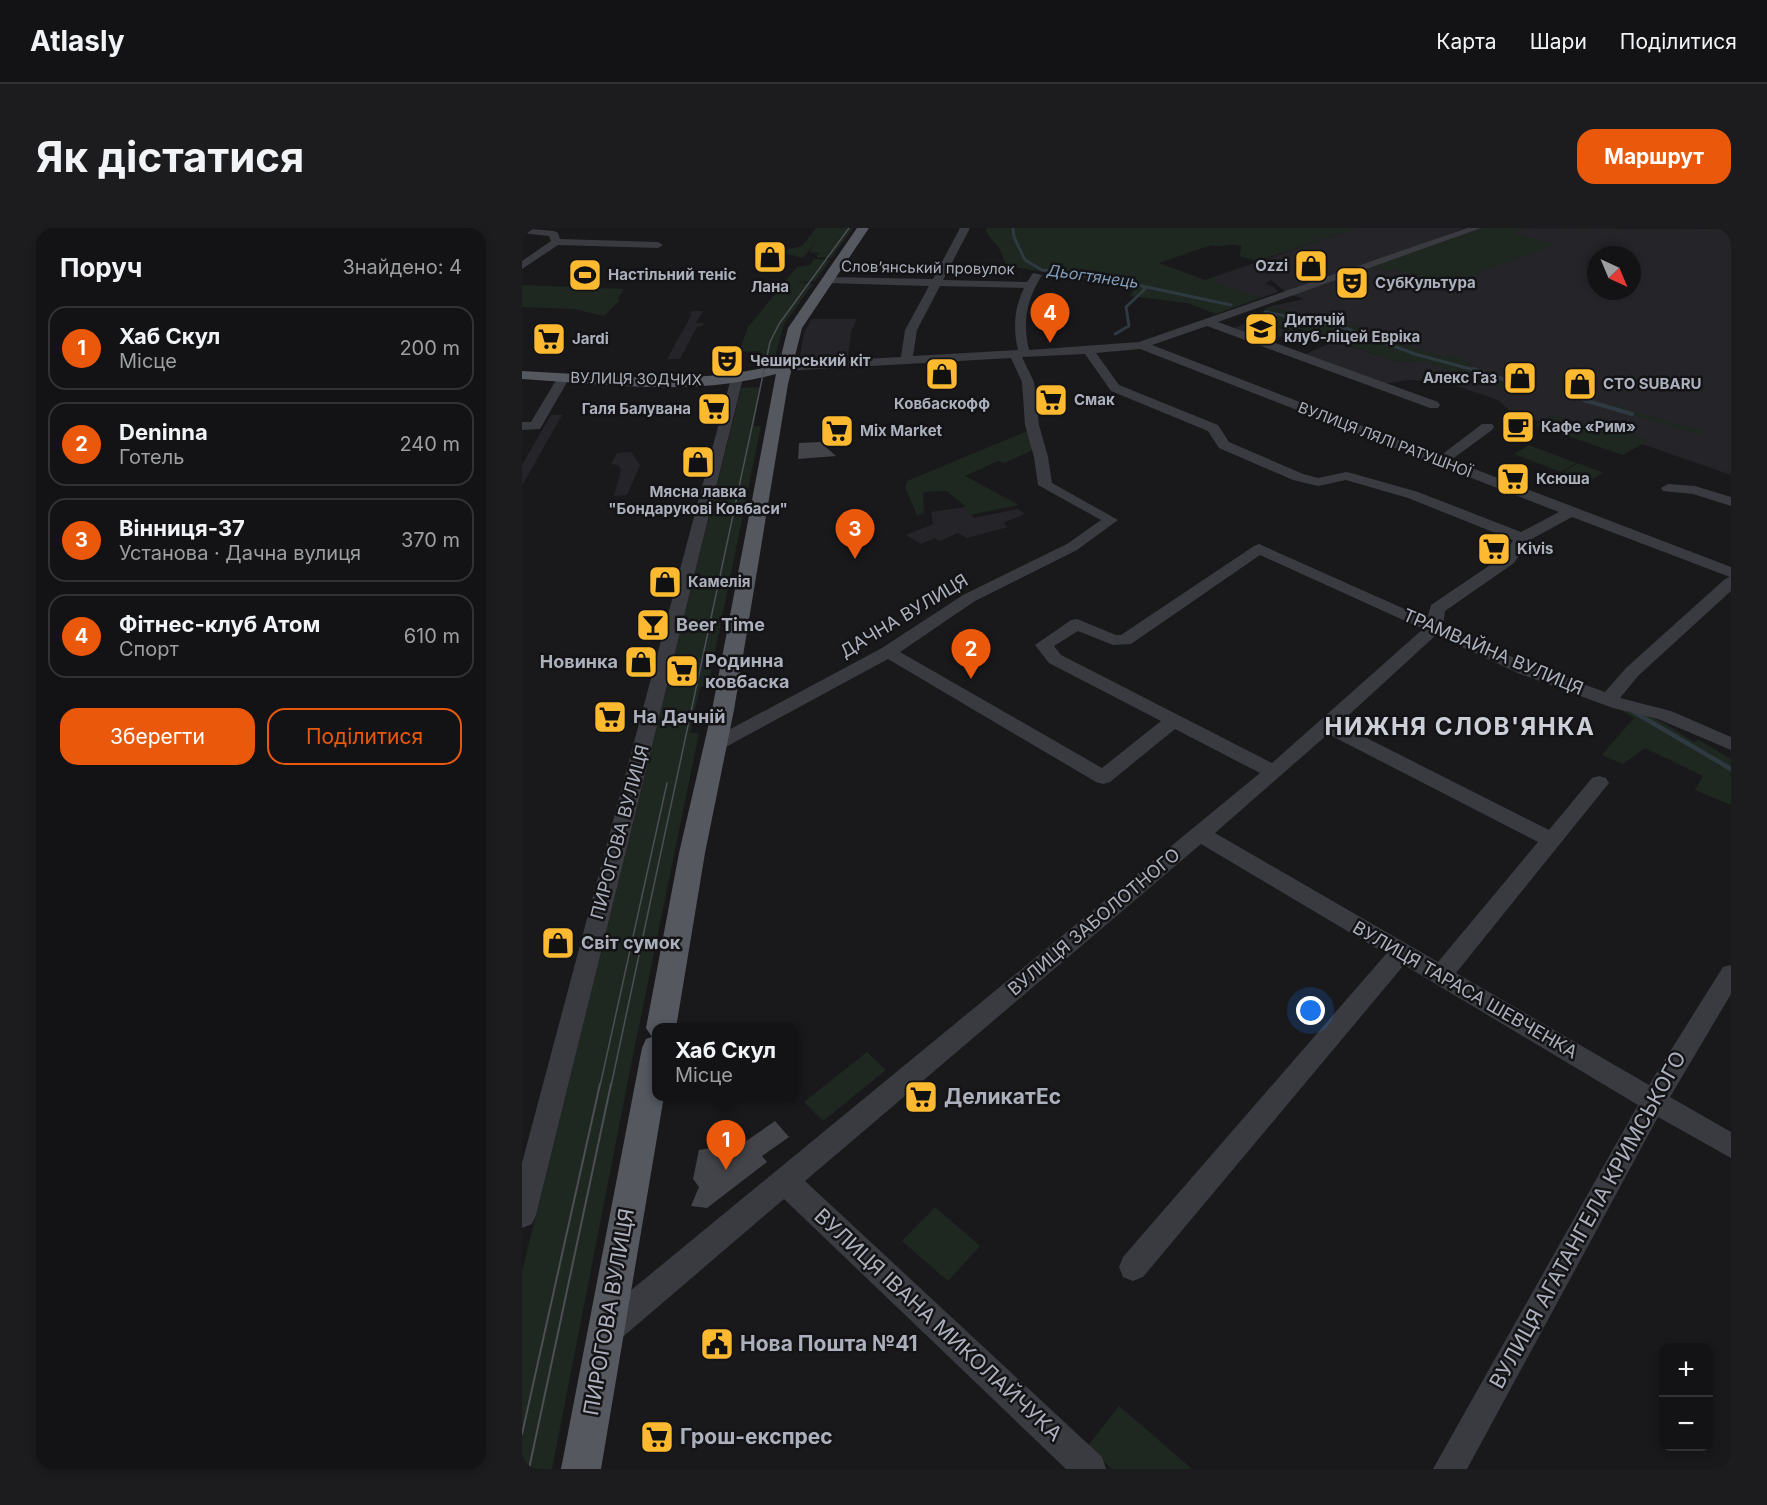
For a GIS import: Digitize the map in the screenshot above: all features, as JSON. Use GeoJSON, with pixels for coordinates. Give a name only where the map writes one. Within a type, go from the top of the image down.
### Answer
{"type":"FeatureCollection","features":[{"type":"Feature","properties":{"kind":"main road"},"geometry":{"type":"LineString","coordinates":[[662,1023],[784,367],[795,328],[863,228]]}},
{"type":"Feature","properties":{"kind":"main road","name":"ВУЛИЦЯ ЗОДЧИХ"},"geometry":{"type":"LineString","coordinates":[[522,375],[651,381],[756,376],[784,367]]}},
{"type":"Feature","properties":{"kind":"main road","name":"ПИРОГОВА ВУЛИЦЯ"},"geometry":{"type":"LineString","coordinates":[[581,1469],[652,1076]]}},
{"type":"Feature","properties":{"kind":"street"},"geometry":{"type":"LineString","coordinates":[[906,360],[911,330],[965,228]]}},
{"type":"Feature","properties":{"kind":"street"},"geometry":{"type":"LineString","coordinates":[[784,367],[1141,345],[1476,228]]}},
{"type":"Feature","properties":{"kind":"street"},"geometry":{"type":"LineString","coordinates":[[1726,228],[1731,229]]}},
{"type":"Feature","properties":{"kind":"street"},"geometry":{"type":"LineString","coordinates":[[522,230],[555,234],[556,242]]}},
{"type":"Feature","properties":{"kind":"street"},"geometry":{"type":"LineString","coordinates":[[522,266],[556,242],[658,245]]}},
{"type":"Feature","properties":{"kind":"street"},"geometry":{"type":"LineString","coordinates":[[522,255],[536,256]]}},
{"type":"Feature","properties":{"kind":"street"},"geometry":{"type":"LineString","coordinates":[[1019,353],[1018,331],[1021,309],[1030,285],[1038,274]]}},
{"type":"Feature","properties":{"kind":"street","name":"Словʼянський провулок"},"geometry":{"type":"LineString","coordinates":[[826,280],[1030,285]]}},
{"type":"Feature","properties":{"kind":"street"},"geometry":{"type":"LineString","coordinates":[[1208,322],[1434,405]]}},
{"type":"Feature","properties":{"kind":"street","name":"ВУЛИЦЯ ЛЯЛІ РАТУШНОЇ"},"geometry":{"type":"LineString","coordinates":[[1141,345],[1731,573]]}},
{"type":"Feature","properties":{"kind":"street"},"geometry":{"type":"LineString","coordinates":[[1089,350],[1099,372],[1108,377],[1115,388],[1213,428],[1224,445],[1298,477],[1318,482],[1346,476],[1413,495],[1521,538]]}},
{"type":"Feature","properties":{"kind":"street","name":"ДАЧНА ВУЛИЦЯ"},"geometry":{"type":"LineString","coordinates":[[715,745],[888,652],[969,598],[1072,547],[1112,520],[1045,485],[1041,457],[1032,425],[1028,382],[1019,353]]}},
{"type":"Feature","properties":{"kind":"street"},"geometry":{"type":"LineString","coordinates":[[529,426],[564,377]]}},
{"type":"Feature","properties":{"kind":"street","name":"ПИРОГОВА ВУЛИЦЯ"},"geometry":{"type":"LineString","coordinates":[[522,1215],[737,378]]}},
{"type":"Feature","properties":{"kind":"street"},"geometry":{"type":"LineString","coordinates":[[1441,461],[1487,427]]}},
{"type":"Feature","properties":{"kind":"street"},"geometry":{"type":"LineString","coordinates":[[1668,488],[1695,490],[1731,502]]}},
{"type":"Feature","properties":{"kind":"street","name":"ВУЛИЦЯ ЗАБОЛОТНОГО"},"geometry":{"type":"LineString","coordinates":[[606,1330],[1274,772],[1434,628],[1437,609],[1508,560],[1521,538],[1571,511]]}},
{"type":"Feature","properties":{"kind":"street","name":"ТРАМВАЙНА ВУЛИЦЯ"},"geometry":{"type":"LineString","coordinates":[[1174,720],[1055,659],[1044,645],[1077,624],[1113,640],[1125,640],[1259,549],[1524,669],[1608,700],[1664,715],[1731,744]]}},
{"type":"Feature","properties":{"kind":"street"},"geometry":{"type":"LineString","coordinates":[[1608,700],[1632,672],[1731,582]]}},
{"type":"Feature","properties":{"kind":"street"},"geometry":{"type":"LineString","coordinates":[[888,652],[1102,777],[1174,720],[1274,772]]}},
{"type":"Feature","properties":{"kind":"street"},"geometry":{"type":"LineString","coordinates":[[1326,725],[1552,840]]}},
{"type":"Feature","properties":{"kind":"street"},"geometry":{"type":"LineString","coordinates":[[1440,976],[1599,783]]}},
{"type":"Feature","properties":{"kind":"street","name":"ВУЛИЦЯ ТАРАСА ШЕВЧЕНКА"},"geometry":{"type":"LineString","coordinates":[[1200,834],[1731,1146]]}},
{"type":"Feature","properties":{"kind":"street"},"geometry":{"type":"LineString","coordinates":[[1133,1266],[1401,952]]}},
{"type":"Feature","properties":{"kind":"street","name":"ВУЛИЦЯ АГАТАНГЕЛА КРИМСЬКОГО"},"geometry":{"type":"LineString","coordinates":[[1449,1469],[1654,1100],[1731,974]]}},
{"type":"Feature","properties":{"kind":"street","name":"ВУЛИЦЯ ІВАНА МИКОЛАЙЧУКА"},"geometry":{"type":"LineString","coordinates":[[785,1181],[1090,1469]]}},
{"type":"Feature","properties":{"kind":"shaded area"},"geometry":{"type":"Polygon","coordinates":[[[816,228],[853,228],[831,258],[817,257],[819,253],[809,252],[818,239],[803,258],[785,253],[786,250],[802,246],[816,228]]]}},
{"type":"Feature","properties":{"kind":"shaded area"},"geometry":{"type":"Polygon","coordinates":[[[986,228],[1357,228],[1326,239],[1309,237],[1319,241],[1257,261],[1240,256],[1241,246],[1211,245],[1159,263],[1205,280],[1211,278],[1217,280],[1214,284],[1221,284],[1260,298],[1216,314],[1187,303],[1130,296],[1135,288],[1119,284],[1010,266],[1006,264],[999,248],[987,234],[986,228]]]}},
{"type":"Feature","properties":{"kind":"shaded area"},"geometry":{"type":"Polygon","coordinates":[[[1357,228],[1464,228],[1389,257],[1476,228],[1731,229],[1731,475],[1642,444],[1648,440],[1551,416],[1540,422],[1511,412],[1498,400],[1448,383],[1408,380],[1378,385],[1300,357],[1334,341],[1399,362],[1422,361],[1466,365],[1469,363],[1447,355],[1443,357],[1414,348],[1357,329],[1359,327],[1268,307],[1304,299],[1288,294],[1271,280],[1265,284],[1274,287],[1278,292],[1260,298],[1213,284],[1216,280],[1211,278],[1319,241],[1307,237],[1317,236],[1326,239],[1357,228]]]}},
{"type":"Feature","properties":{"kind":"shaded area"},"geometry":{"type":"Polygon","coordinates":[[[1484,228],[1524,228],[1515,233],[1554,245],[1446,285],[1409,273],[1371,267],[1484,228]]]}},
{"type":"Feature","properties":{"kind":"shaded area"},"geometry":{"type":"Polygon","coordinates":[[[814,259],[830,260],[815,281],[795,282],[813,284],[784,324],[774,361],[758,366],[760,351],[739,352],[748,327],[797,267],[810,265],[814,259]]]}},
{"type":"Feature","properties":{"kind":"shaded area"},"geometry":{"type":"Polygon","coordinates":[[[522,285],[624,289],[618,298],[620,300],[604,316],[574,309],[522,307],[522,285]]]}},
{"type":"Feature","properties":{"kind":"shaded area"},"geometry":{"type":"Polygon","coordinates":[[[1268,307],[1360,327],[1358,329],[1443,357],[1447,355],[1470,362],[1467,365],[1528,384],[1516,392],[1422,361],[1399,362],[1299,329],[1292,332],[1247,315],[1262,313],[1268,307]]]}},
{"type":"Feature","properties":{"kind":"shaded area"},"geometry":{"type":"Polygon","coordinates":[[[692,311],[703,311],[696,323],[704,323],[697,327],[680,359],[667,359],[692,314],[689,314],[692,311]]]}},
{"type":"Feature","properties":{"kind":"shaded area"},"geometry":{"type":"Polygon","coordinates":[[[811,319],[857,319],[851,332],[847,363],[801,366],[803,359],[800,356],[804,333],[811,319]]]}},
{"type":"Feature","properties":{"kind":"shaded area","name":"Дитячій клуб-ліцей Евріка"},"geometry":{"type":"Polygon","coordinates":[[[1255,319],[1292,332],[1267,342],[1235,328],[1255,319]]]}},
{"type":"Feature","properties":{"kind":"shaded area"},"geometry":{"type":"Polygon","coordinates":[[[761,387],[754,426],[761,426],[708,686],[700,687],[690,733],[699,733],[552,1469],[522,1469],[522,1271],[741,388],[761,387]]]}},
{"type":"Feature","properties":{"kind":"shaded area"},"geometry":{"type":"Polygon","coordinates":[[[1609,404],[1702,431],[1700,434],[1603,407],[1609,404]]]}},
{"type":"Feature","properties":{"kind":"shaded area"},"geometry":{"type":"Polygon","coordinates":[[[551,415],[562,415],[522,486],[522,465],[551,415]]]}},
{"type":"Feature","properties":{"kind":"shaded area"},"geometry":{"type":"Polygon","coordinates":[[[1551,416],[1649,440],[1623,455],[1535,425],[1551,416]]]}},
{"type":"Feature","properties":{"kind":"shaded area"},"geometry":{"type":"Polygon","coordinates":[[[1030,430],[1035,449],[1004,463],[998,461],[965,476],[1019,505],[969,515],[964,505],[947,491],[923,492],[924,514],[917,515],[905,488],[907,481],[1030,430]]]}},
{"type":"Feature","properties":{"kind":"shaded area"},"geometry":{"type":"Polygon","coordinates":[[[1529,445],[1576,463],[1561,472],[1514,454],[1529,445]]]}},
{"type":"Feature","properties":{"kind":"shaded area"},"geometry":{"type":"Polygon","coordinates":[[[631,452],[640,465],[627,495],[614,496],[621,470],[618,465],[611,464],[617,453],[631,452]]]}},
{"type":"Feature","properties":{"kind":"shaded area"},"geometry":{"type":"Polygon","coordinates":[[[1578,463],[1603,473],[1587,482],[1562,473],[1578,463]]]}},
{"type":"Feature","properties":{"kind":"shaded area"},"geometry":{"type":"Polygon","coordinates":[[[965,507],[974,518],[1018,509],[1025,514],[1003,523],[1008,527],[967,538],[958,533],[940,541],[935,538],[921,544],[906,535],[933,524],[931,512],[965,507]]]}},
{"type":"Feature","properties":{"kind":"shaded area"},"geometry":{"type":"Polygon","coordinates":[[[1618,708],[1649,716],[1694,742],[1699,740],[1731,759],[1731,805],[1695,790],[1703,776],[1645,748],[1623,764],[1602,755],[1634,718],[1618,708]]]}},
{"type":"Feature","properties":{"kind":"shaded area"},"geometry":{"type":"Polygon","coordinates":[[[867,1052],[886,1070],[823,1121],[804,1102],[867,1052]]]}},
{"type":"Feature","properties":{"kind":"shaded area"},"geometry":{"type":"Polygon","coordinates":[[[935,1207],[980,1246],[948,1281],[902,1241],[935,1207]]]}},
{"type":"Feature","properties":{"kind":"shaded area"},"geometry":{"type":"Polygon","coordinates":[[[1119,1406],[1192,1469],[1112,1469],[1087,1447],[1119,1406]]]}},
{"type":"Feature","properties":{"kind":"building"},"geometry":{"type":"Polygon","coordinates":[[[820,442],[836,456],[798,459],[799,443],[820,442]]]}},
{"type":"Feature","properties":{"kind":"building"},"geometry":{"type":"Polygon","coordinates":[[[775,1121],[789,1137],[762,1156],[767,1162],[707,1208],[691,1206],[699,1187],[693,1179],[699,1150],[745,1142],[775,1121]]]}},
{"type":"Feature","properties":{"kind":"waterway","name":"Дьогтянець"},"geometry":{"type":"LineString","coordinates":[[1013,228],[1014,237],[1025,260],[1042,270],[1124,278],[1142,286]]}},
{"type":"Feature","properties":{"kind":"waterway"},"geometry":{"type":"LineString","coordinates":[[1115,334],[1129,326],[1126,307],[1145,289],[1142,286]]}},
{"type":"Feature","properties":{"kind":"waterway","name":"Дьогтянець"},"geometry":{"type":"LineString","coordinates":[[1142,286],[1231,305]]}},
{"type":"Feature","properties":{"kind":"waterway","name":"Дьогтянець"},"geometry":{"type":"LineString","coordinates":[[1265,312],[1345,328],[1415,354],[1478,371]]}},
{"type":"Feature","properties":{"kind":"waterway","name":"Дьогтянець"},"geometry":{"type":"LineString","coordinates":[[1473,369],[1506,380]]}},
{"type":"Feature","properties":{"kind":"waterway","name":"Дьогтянець"},"geometry":{"type":"LineString","coordinates":[[1584,400],[1632,414]]}},
{"type":"Feature","properties":{"kind":"waterway"},"geometry":{"type":"LineString","coordinates":[[1634,712],[1731,769]]}},
{"type":"Feature","properties":{"kind":"tram line"},"geometry":{"type":"LineString","coordinates":[[611,1086],[770,342],[779,324],[849,228]]}},
{"type":"Feature","properties":{"kind":"tram line"},"geometry":{"type":"LineString","coordinates":[[600,1086],[667,783]]}},
{"type":"Feature","properties":{"kind":"tram line"},"geometry":{"type":"LineString","coordinates":[[522,1434],[600,1084]]}},
{"type":"Feature","properties":{"kind":"tram line"},"geometry":{"type":"LineString","coordinates":[[529,1469],[611,1084]]}},
{"type":"Feature","properties":{"kind":"place","name":"Лана"},"geometry":{"type":"Point","coordinates":[770,257]}},
{"type":"Feature","properties":{"kind":"place","name":"Ozzi"},"geometry":{"type":"Point","coordinates":[1311,266]}},
{"type":"Feature","properties":{"kind":"place","name":"Настільний теніс"},"geometry":{"type":"Point","coordinates":[585,275]}},
{"type":"Feature","properties":{"kind":"place","name":"СубКультура"},"geometry":{"type":"Point","coordinates":[1352,283]}},
{"type":"Feature","properties":{"kind":"place","name":"Дитячій клуб-ліцей Евріка"},"geometry":{"type":"Point","coordinates":[1261,329]}},
{"type":"Feature","properties":{"kind":"place","name":"Jardi"},"geometry":{"type":"Point","coordinates":[549,339]}},
{"type":"Feature","properties":{"kind":"place","name":"Фітнес-клуб Атом"},"geometry":{"type":"Point","coordinates":[1050,343]}},
{"type":"Feature","properties":{"kind":"place","name":"Чеширський кіт"},"geometry":{"type":"Point","coordinates":[727,361]}},
{"type":"Feature","properties":{"kind":"place","name":"Ковбаскофф"},"geometry":{"type":"Point","coordinates":[942,374]}},
{"type":"Feature","properties":{"kind":"place","name":"Алекс Газ"},"geometry":{"type":"Point","coordinates":[1520,378]}},
{"type":"Feature","properties":{"kind":"place","name":"СТО SUBARU"},"geometry":{"type":"Point","coordinates":[1580,384]}},
{"type":"Feature","properties":{"kind":"place","name":"Смак"},"geometry":{"type":"Point","coordinates":[1051,400]}},
{"type":"Feature","properties":{"kind":"place","name":"Галя Балувана"},"geometry":{"type":"Point","coordinates":[714,409]}},
{"type":"Feature","properties":{"kind":"place","name":"Кафе «Рим»"},"geometry":{"type":"Point","coordinates":[1518,427]}},
{"type":"Feature","properties":{"kind":"place","name":"Mix Market"},"geometry":{"type":"Point","coordinates":[837,431]}},
{"type":"Feature","properties":{"kind":"place","name":"Мясна лавка \"Бондарукові Ковбаси\""},"geometry":{"type":"Point","coordinates":[698,462]}},
{"type":"Feature","properties":{"kind":"place","name":"Ксюша"},"geometry":{"type":"Point","coordinates":[1513,479]}},
{"type":"Feature","properties":{"kind":"place","name":"Kivis"},"geometry":{"type":"Point","coordinates":[1494,549]}},
{"type":"Feature","properties":{"kind":"place","name":"Вінниця-37"},"geometry":{"type":"Point","coordinates":[855,559]}},
{"type":"Feature","properties":{"kind":"place","name":"Камелія"},"geometry":{"type":"Point","coordinates":[665,582]}},
{"type":"Feature","properties":{"kind":"place","name":"Beer Time"},"geometry":{"type":"Point","coordinates":[653,625]}},
{"type":"Feature","properties":{"kind":"place","name":"Новинка"},"geometry":{"type":"Point","coordinates":[641,662]}},
{"type":"Feature","properties":{"kind":"place","name":"Родинна ковбаска"},"geometry":{"type":"Point","coordinates":[682,671]}},
{"type":"Feature","properties":{"kind":"place","name":"Deninna"},"geometry":{"type":"Point","coordinates":[971,679]}},
{"type":"Feature","properties":{"kind":"place","name":"На Дачній"},"geometry":{"type":"Point","coordinates":[610,717]}},
{"type":"Feature","properties":{"kind":"place","name":"Світ сумок"},"geometry":{"type":"Point","coordinates":[558,943]}},
{"type":"Feature","properties":{"kind":"place","name":"ДеликатЕс"},"geometry":{"type":"Point","coordinates":[921,1097]}},
{"type":"Feature","properties":{"kind":"place","name":"Хаб Скул"},"geometry":{"type":"Point","coordinates":[726,1170]}},
{"type":"Feature","properties":{"kind":"place","name":"Нова Пошта №41"},"geometry":{"type":"Point","coordinates":[717,1344]}},
{"type":"Feature","properties":{"kind":"place","name":"Грош-експрес"},"geometry":{"type":"Point","coordinates":[657,1437]}},
{"type":"Feature","properties":{"kind":"district","name":"НИЖНЯ СЛОВ'ЯНКА"},"geometry":{"type":"Point","coordinates":[1460,727]}}]}
